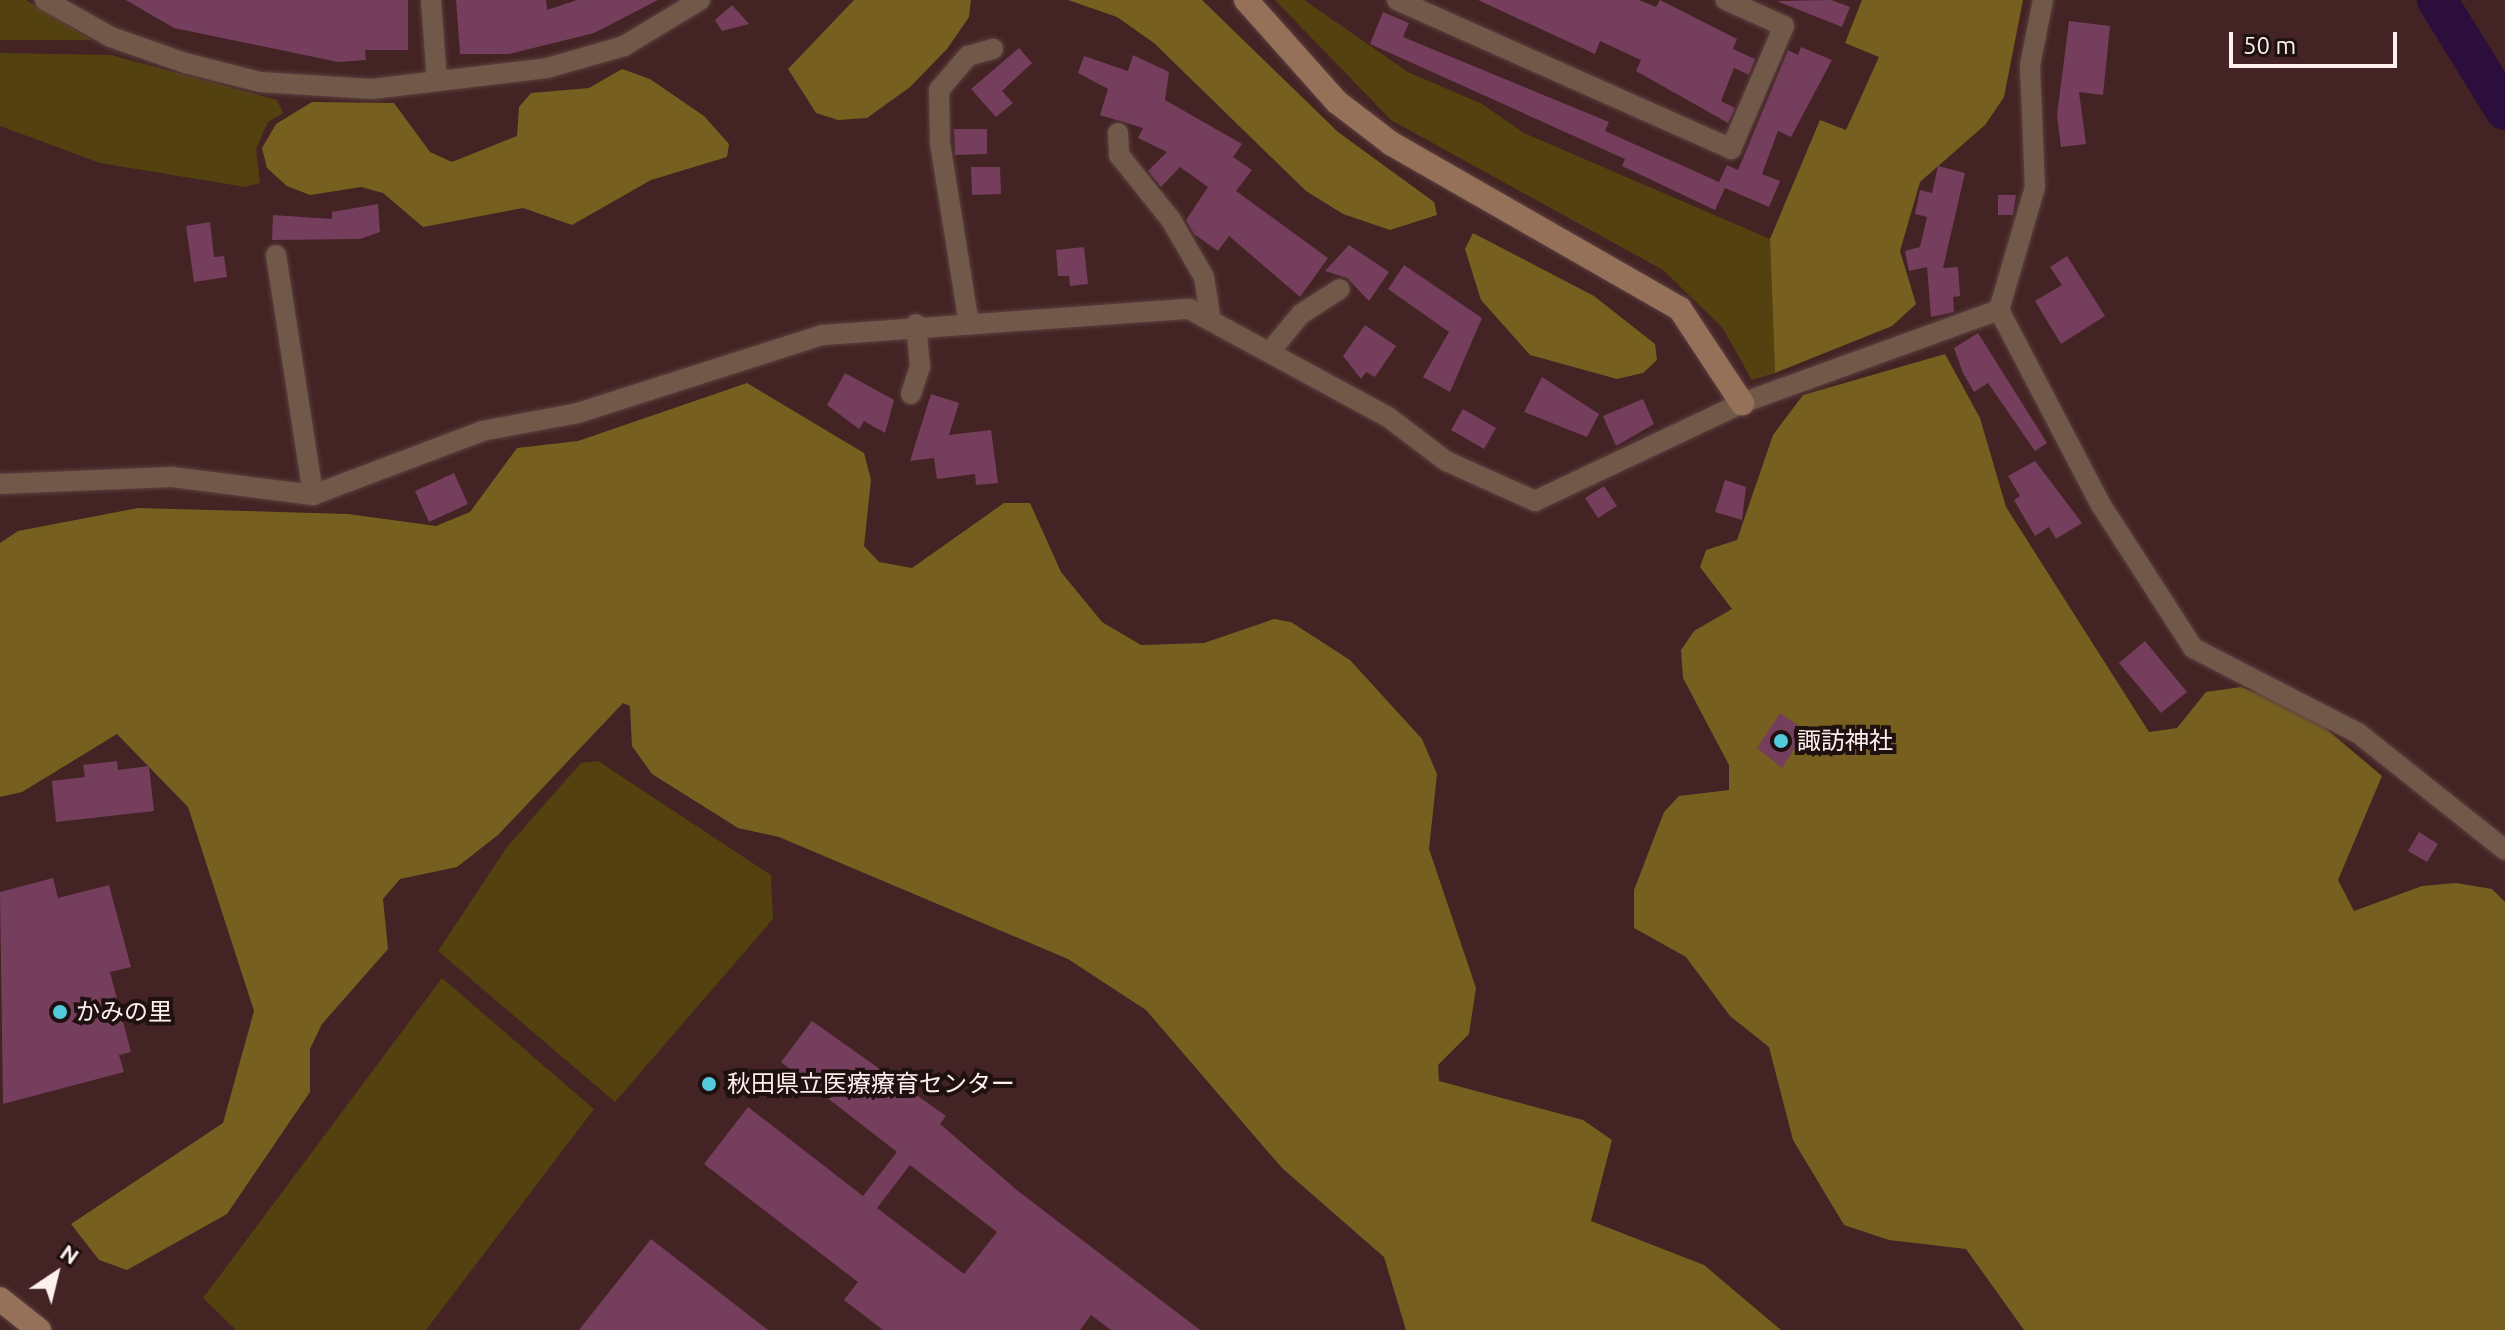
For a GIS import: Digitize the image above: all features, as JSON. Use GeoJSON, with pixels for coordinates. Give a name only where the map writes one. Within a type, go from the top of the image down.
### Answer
{"type":"FeatureCollection","features":[{"type":"Feature","properties":{"kind":"street"},"geometry":{"type":"LineString","coordinates":[[45,0],[111,37],[260,82],[372,89],[547,68],[624,46],[700,0]]}},
{"type":"Feature","properties":{"kind":"street"},"geometry":{"type":"LineString","coordinates":[[431,0],[437,81]]}},
{"type":"Feature","properties":{"kind":"street"},"geometry":{"type":"LineString","coordinates":[[1246,0],[1337,102],[1392,144],[1680,309],[1742,403]]}},
{"type":"Feature","properties":{"kind":"street"},"geometry":{"type":"LineString","coordinates":[[1397,0],[1731,149],[1784,26],[1726,0]]}},
{"type":"Feature","properties":{"kind":"street"},"geometry":{"type":"LineString","coordinates":[[2043,0],[2030,65],[2035,187],[1999,310],[2101,505],[2193,648],[2358,733],[2505,850]]}},
{"type":"Feature","properties":{"kind":"street"},"geometry":{"type":"LineString","coordinates":[[969,324],[940,143],[939,90],[968,56],[993,49]]}},
{"type":"Feature","properties":{"kind":"street"},"geometry":{"type":"LineString","coordinates":[[1118,133],[1119,155],[1171,220],[1204,277],[1210,314]]}},
{"type":"Feature","properties":{"kind":"street"},"geometry":{"type":"LineString","coordinates":[[276,255],[313,495]]}},
{"type":"Feature","properties":{"kind":"street"},"geometry":{"type":"LineString","coordinates":[[1272,349],[1301,314],[1340,289]]}},
{"type":"Feature","properties":{"kind":"street"},"geometry":{"type":"LineString","coordinates":[[0,484],[172,477],[313,495],[508,423],[578,413],[823,335],[916,324],[969,324],[1189,309],[1210,314],[1404,427],[1446,461],[1535,501],[1742,403],[1999,310]]}},
{"type":"Feature","properties":{"kind":"street"},"geometry":{"type":"LineString","coordinates":[[911,394],[920,367],[916,324]]}},
{"type":"Feature","properties":{"kind":"street"},"geometry":{"type":"LineString","coordinates":[[0,1299],[39,1330]]}},
{"type":"Feature","properties":{"kind":"shaded area"},"geometry":{"type":"Polygon","coordinates":[[[0,0],[26,0],[92,40],[0,40],[0,0]]]}},
{"type":"Feature","properties":{"kind":"shaded area"},"geometry":{"type":"Polygon","coordinates":[[[854,0],[971,0],[969,17],[947,49],[910,87],[867,118],[838,120],[816,113],[788,69],[854,0]]]}},
{"type":"Feature","properties":{"kind":"shaded area"},"geometry":{"type":"Polygon","coordinates":[[[1068,0],[1202,0],[1338,132],[1434,202],[1437,215],[1390,230],[1343,214],[1306,191],[1154,43],[1117,17],[1068,0]]]}},
{"type":"Feature","properties":{"kind":"shaded area"},"geometry":{"type":"Polygon","coordinates":[[[1275,0],[1304,0],[1408,72],[1482,104],[1524,133],[1770,239],[1775,373],[1752,380],[1722,327],[1663,270],[1391,120],[1275,0]]]}},
{"type":"Feature","properties":{"kind":"shaded area"},"geometry":{"type":"Polygon","coordinates":[[[1862,0],[2023,0],[2004,97],[1985,125],[1920,182],[1900,251],[1916,304],[1892,326],[1775,373],[1770,239],[1820,120],[1846,130],[1879,57],[1845,43],[1862,0]]]}},
{"type":"Feature","properties":{"kind":"shaded area"},"geometry":{"type":"Polygon","coordinates":[[[0,53],[111,55],[277,100],[283,113],[268,122],[256,149],[260,183],[245,187],[100,163],[0,126],[0,53]]]}},
{"type":"Feature","properties":{"kind":"shaded area"},"geometry":{"type":"Polygon","coordinates":[[[622,69],[650,79],[704,116],[729,144],[727,157],[651,180],[572,225],[523,208],[423,227],[383,193],[361,187],[310,195],[287,186],[267,168],[262,148],[276,124],[312,102],[394,103],[430,152],[452,162],[517,136],[519,107],[531,93],[589,88],[622,69]]]}},
{"type":"Feature","properties":{"kind":"shaded area"},"geometry":{"type":"Polygon","coordinates":[[[1473,233],[1594,296],[1655,344],[1657,360],[1643,373],[1617,379],[1530,355],[1481,300],[1465,249],[1473,233]]]}},
{"type":"Feature","properties":{"kind":"shaded area"},"geometry":{"type":"Polygon","coordinates":[[[1945,354],[1980,418],[2006,507],[2149,732],[2177,728],[2206,692],[2241,687],[2305,711],[2382,776],[2338,880],[2354,911],[2422,886],[2456,883],[2492,889],[2505,902],[2505,1330],[2024,1330],[1966,1249],[1889,1240],[1844,1225],[1793,1140],[1769,1047],[1730,1016],[1686,957],[1634,928],[1634,890],[1664,812],[1679,796],[1729,790],[1729,765],[1683,678],[1681,650],[1694,631],[1732,609],[1700,567],[1706,550],[1737,540],[1773,435],[1803,395],[1945,354]]]}},
{"type":"Feature","properties":{"kind":"shaded area"},"geometry":{"type":"Polygon","coordinates":[[[747,383],[864,453],[871,480],[864,546],[879,562],[912,568],[1004,503],[1030,503],[1061,572],[1102,622],[1141,645],[1204,643],[1274,619],[1291,622],[1350,660],[1422,739],[1437,774],[1429,849],[1476,988],[1469,1034],[1438,1065],[1439,1081],[1583,1120],[1612,1140],[1591,1221],[1704,1265],[1781,1330],[1406,1330],[1384,1257],[1282,1168],[1146,1010],[1068,959],[779,837],[738,828],[652,774],[632,746],[630,706],[623,703],[498,835],[457,867],[400,879],[383,899],[388,949],[322,1024],[310,1049],[310,1092],[227,1214],[127,1270],[99,1260],[71,1224],[223,1123],[254,1011],[188,807],[117,734],[22,792],[0,797],[0,543],[18,531],[138,508],[348,514],[436,526],[470,512],[517,448],[578,441],[747,383]]]}},
{"type":"Feature","properties":{"kind":"shaded area"},"geometry":{"type":"Polygon","coordinates":[[[598,761],[771,875],[773,919],[615,1102],[438,951],[507,847],[581,763],[598,761]]]}},
{"type":"Feature","properties":{"kind":"shaded area"},"geometry":{"type":"Polygon","coordinates":[[[442,978],[594,1109],[426,1330],[236,1330],[203,1298],[442,978]]]}},
{"type":"Feature","properties":{"kind":"building"},"geometry":{"type":"Polygon","coordinates":[[[126,0],[408,0],[408,50],[365,50],[366,60],[338,62],[174,28],[126,0]]]}},
{"type":"Feature","properties":{"kind":"building"},"geometry":{"type":"Polygon","coordinates":[[[456,0],[546,0],[547,10],[577,0],[658,0],[594,33],[509,54],[460,54],[456,0]]]}},
{"type":"Feature","properties":{"kind":"building"},"geometry":{"type":"Polygon","coordinates":[[[1478,0],[1639,0],[1656,7],[1660,0],[1737,39],[1733,49],[1755,59],[1749,75],[1734,68],[1721,101],[1735,108],[1728,123],[1636,71],[1641,60],[1600,41],[1595,54],[1478,0]]]}},
{"type":"Feature","properties":{"kind":"building"},"geometry":{"type":"Polygon","coordinates":[[[1831,0],[1850,7],[1842,27],[1777,1],[1831,0]]]}},
{"type":"Feature","properties":{"kind":"building"},"geometry":{"type":"Polygon","coordinates":[[[732,5],[749,24],[722,31],[715,20],[732,5]]]}},
{"type":"Feature","properties":{"kind":"building"},"geometry":{"type":"Polygon","coordinates":[[[1383,12],[1409,23],[1403,37],[1609,122],[1605,131],[1719,182],[1727,165],[1738,170],[1788,50],[1798,55],[1801,47],[1832,60],[1791,137],[1778,131],[1762,174],[1780,181],[1769,207],[1725,188],[1715,210],[1622,166],[1625,159],[1370,44],[1383,12]]]}},
{"type":"Feature","properties":{"kind":"building"},"geometry":{"type":"Polygon","coordinates":[[[2069,21],[2110,26],[2103,95],[2079,92],[2086,144],[2061,147],[2057,115],[2069,21]]]}},
{"type":"Feature","properties":{"kind":"building"},"geometry":{"type":"Polygon","coordinates":[[[1019,48],[1032,63],[1002,91],[1013,103],[996,117],[971,89],[1019,48]]]}},
{"type":"Feature","properties":{"kind":"building"},"geometry":{"type":"Polygon","coordinates":[[[1133,55],[1169,72],[1165,100],[1242,144],[1233,157],[1252,170],[1236,191],[1328,258],[1300,297],[1229,236],[1218,251],[1194,234],[1186,220],[1208,187],[1180,167],[1161,187],[1148,171],[1167,152],[1138,138],[1143,128],[1100,115],[1108,89],[1078,73],[1084,56],[1128,71],[1133,55]]]}},
{"type":"Feature","properties":{"kind":"building"},"geometry":{"type":"Polygon","coordinates":[[[954,129],[987,129],[987,154],[955,155],[954,129]]]}},
{"type":"Feature","properties":{"kind":"building"},"geometry":{"type":"Polygon","coordinates":[[[1938,166],[1965,173],[1943,268],[1958,267],[1960,296],[1953,297],[1954,312],[1931,317],[1927,267],[1909,271],[1905,251],[1920,247],[1927,217],[1915,214],[1920,190],[1932,193],[1938,166]]]}},
{"type":"Feature","properties":{"kind":"building"},"geometry":{"type":"Polygon","coordinates":[[[971,167],[1000,167],[1001,194],[972,195],[971,167]]]}},
{"type":"Feature","properties":{"kind":"building"},"geometry":{"type":"Polygon","coordinates":[[[1998,195],[2016,195],[2013,215],[1998,215],[1998,195]]]}},
{"type":"Feature","properties":{"kind":"building"},"geometry":{"type":"Polygon","coordinates":[[[378,204],[380,232],[360,239],[272,240],[273,215],[332,219],[332,212],[378,204]]]}},
{"type":"Feature","properties":{"kind":"building"},"geometry":{"type":"Polygon","coordinates":[[[210,222],[214,257],[224,256],[227,277],[194,282],[186,226],[210,222]]]}},
{"type":"Feature","properties":{"kind":"building"},"geometry":{"type":"Polygon","coordinates":[[[1349,245],[1389,272],[1369,301],[1347,278],[1325,271],[1349,245]]]}},
{"type":"Feature","properties":{"kind":"building"},"geometry":{"type":"Polygon","coordinates":[[[1084,247],[1088,284],[1070,286],[1069,276],[1058,276],[1056,250],[1084,247]]]}},
{"type":"Feature","properties":{"kind":"building"},"geometry":{"type":"Polygon","coordinates":[[[2067,256],[2105,316],[2061,344],[2035,301],[2062,285],[2050,267],[2067,256]]]}},
{"type":"Feature","properties":{"kind":"building"},"geometry":{"type":"Polygon","coordinates":[[[1404,265],[1482,318],[1450,392],[1423,377],[1449,332],[1388,289],[1404,265]]]}},
{"type":"Feature","properties":{"kind":"building"},"geometry":{"type":"Polygon","coordinates":[[[1365,325],[1396,346],[1375,377],[1366,372],[1361,379],[1343,356],[1365,325]]]}},
{"type":"Feature","properties":{"kind":"building"},"geometry":{"type":"Polygon","coordinates":[[[1978,333],[2047,443],[2035,451],[1988,383],[1974,392],[1963,373],[1954,348],[1978,333]]]}},
{"type":"Feature","properties":{"kind":"building"},"geometry":{"type":"Polygon","coordinates":[[[845,373],[894,400],[885,433],[864,421],[859,429],[827,405],[845,373]]]}},
{"type":"Feature","properties":{"kind":"building"},"geometry":{"type":"Polygon","coordinates":[[[1542,377],[1599,414],[1587,437],[1524,412],[1542,377]]]}},
{"type":"Feature","properties":{"kind":"building"},"geometry":{"type":"Polygon","coordinates":[[[931,394],[959,403],[949,435],[991,430],[998,483],[976,485],[975,474],[937,479],[934,458],[910,461],[931,394]]]}},
{"type":"Feature","properties":{"kind":"building"},"geometry":{"type":"Polygon","coordinates":[[[1643,399],[1654,424],[1616,446],[1603,416],[1643,399]]]}},
{"type":"Feature","properties":{"kind":"building"},"geometry":{"type":"Polygon","coordinates":[[[1463,409],[1496,428],[1484,449],[1451,430],[1463,409]]]}},
{"type":"Feature","properties":{"kind":"building"},"geometry":{"type":"Polygon","coordinates":[[[2035,461],[2082,523],[2056,539],[2049,527],[2035,536],[2014,500],[2020,496],[2008,476],[2035,461]]]}},
{"type":"Feature","properties":{"kind":"building"},"geometry":{"type":"Polygon","coordinates":[[[454,473],[468,504],[429,522],[415,491],[454,473]]]}},
{"type":"Feature","properties":{"kind":"building"},"geometry":{"type":"Polygon","coordinates":[[[1725,480],[1746,487],[1742,520],[1715,512],[1725,480]]]}},
{"type":"Feature","properties":{"kind":"building"},"geometry":{"type":"Polygon","coordinates":[[[1604,486],[1617,506],[1598,518],[1585,498],[1604,486]]]}},
{"type":"Feature","properties":{"kind":"building"},"geometry":{"type":"Polygon","coordinates":[[[2145,641],[2187,692],[2161,713],[2119,663],[2145,641]]]}},
{"type":"Feature","properties":{"kind":"building","name":"諏訪神社"},"geometry":{"type":"Polygon","coordinates":[[[1780,713],[1806,731],[1782,768],[1757,748],[1780,713]]]}},
{"type":"Feature","properties":{"kind":"building"},"geometry":{"type":"Polygon","coordinates":[[[117,761],[118,770],[149,766],[154,811],[56,822],[52,781],[85,777],[83,765],[117,761]]]}},
{"type":"Feature","properties":{"kind":"building"},"geometry":{"type":"Polygon","coordinates":[[[2419,832],[2438,844],[2427,862],[2408,851],[2419,832]]]}},
{"type":"Feature","properties":{"kind":"building","name":"かみの里"},"geometry":{"type":"Polygon","coordinates":[[[53,878],[58,898],[109,885],[131,967],[110,972],[131,1052],[119,1055],[124,1072],[3,1104],[0,892],[53,878]]]}},
{"type":"Feature","properties":{"kind":"building"},"geometry":{"type":"Polygon","coordinates":[[[812,1021],[946,1116],[940,1124],[1018,1191],[1200,1330],[1111,1330],[1091,1315],[1080,1330],[883,1330],[844,1300],[858,1282],[704,1164],[748,1107],[863,1196],[897,1152],[781,1062],[812,1021]],[[910,1165],[877,1208],[964,1274],[997,1232],[910,1165]]]}},
{"type":"Feature","properties":{"kind":"building"},"geometry":{"type":"Polygon","coordinates":[[[651,1239],[768,1330],[579,1330],[651,1239]]]}},
{"type":"Feature","properties":{"kind":"waterway"},"geometry":{"type":"LineString","coordinates":[[2437,0],[2505,110]]}},
{"type":"Feature","properties":{"kind":"place","name":"諏訪神社"},"geometry":{"type":"Point","coordinates":[1781,741]}},
{"type":"Feature","properties":{"kind":"place","name":"かみの里"},"geometry":{"type":"Point","coordinates":[60,1012]}},
{"type":"Feature","properties":{"kind":"place","name":"秋田県立医療療育センター"},"geometry":{"type":"Point","coordinates":[709,1084]}}]}
